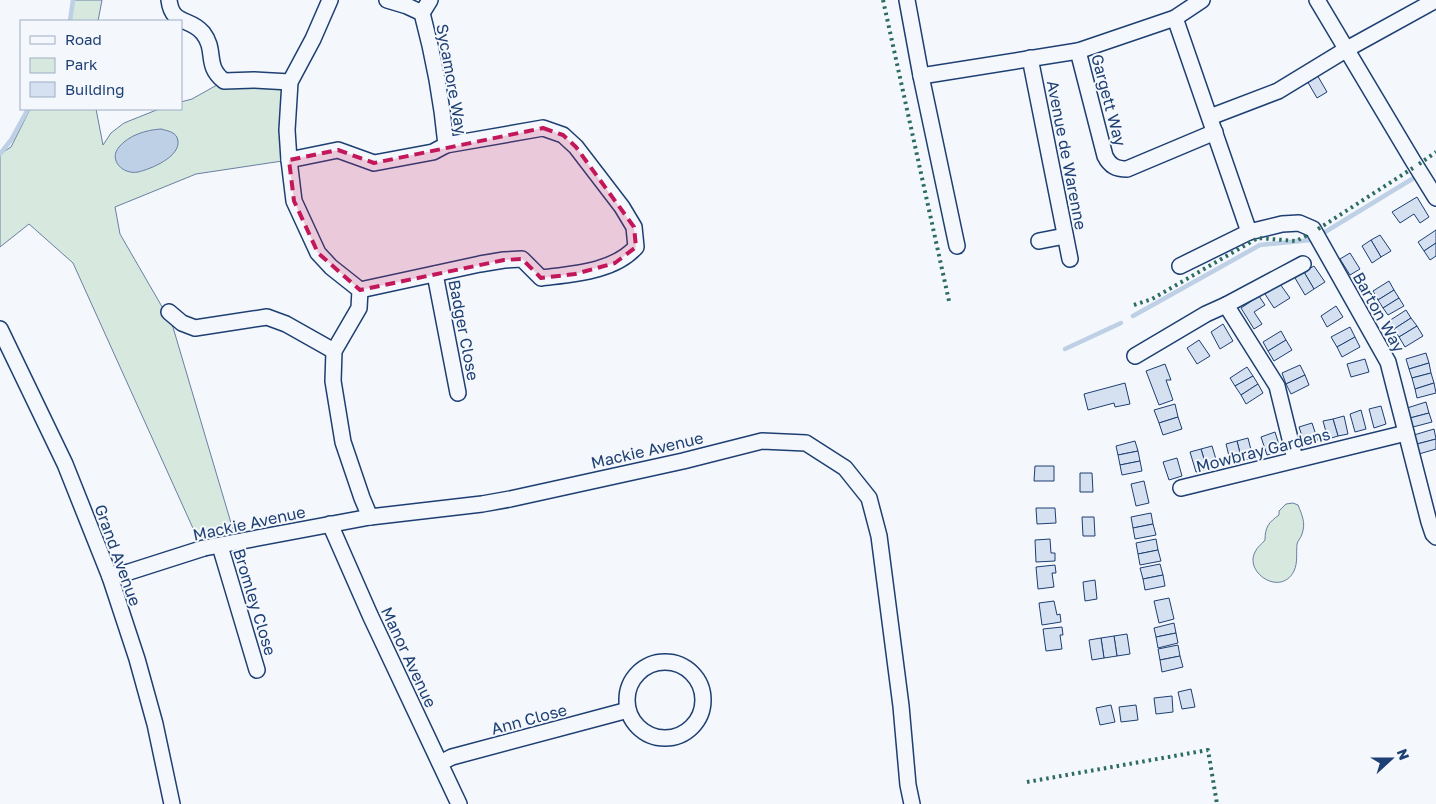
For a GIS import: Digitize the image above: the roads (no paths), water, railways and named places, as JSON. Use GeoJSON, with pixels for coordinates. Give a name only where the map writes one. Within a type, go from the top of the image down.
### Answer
{"type":"FeatureCollection","features":[{"type":"Feature","properties":{"kind":"street"},"geometry":{"type":"LineString","coordinates":[[168,0],[170,10],[175,17],[181,20]]}},
{"type":"Feature","properties":{"kind":"street"},"geometry":{"type":"LineString","coordinates":[[330,0],[313,39],[290,82],[289,160],[294,202],[318,253],[331,267],[360,290],[359,308],[334,350],[333,381],[343,442],[370,517]]}},
{"type":"Feature","properties":{"kind":"street","name":"Sycamore Way"},"geometry":{"type":"LineString","coordinates":[[289,160],[338,150],[374,163],[433,152],[446,145],[429,43],[426,6],[407,6],[387,0]]}},
{"type":"Feature","properties":{"kind":"street"},"geometry":{"type":"LineString","coordinates":[[907,0],[957,246]]}},
{"type":"Feature","properties":{"kind":"street"},"geometry":{"type":"LineString","coordinates":[[921,76],[1078,50],[1175,18],[1202,0]]}},
{"type":"Feature","properties":{"kind":"street"},"geometry":{"type":"LineString","coordinates":[[1317,0],[1436,198]]}},
{"type":"Feature","properties":{"kind":"street"},"geometry":{"type":"LineString","coordinates":[[1210,117],[1278,91],[1347,49],[1436,0]]}},
{"type":"Feature","properties":{"kind":"street"},"geometry":{"type":"LineString","coordinates":[[1175,18],[1249,232]]}},
{"type":"Feature","properties":{"kind":"street"},"geometry":{"type":"LineString","coordinates":[[182,20],[202,32],[211,48],[213,68],[216,74],[224,81],[290,82]]}},
{"type":"Feature","properties":{"kind":"street","name":"Gargett Way"},"geometry":{"type":"LineString","coordinates":[[1078,50],[1106,156],[1109,162],[1118,169],[1127,169],[1215,132]]}},
{"type":"Feature","properties":{"kind":"street","name":"Avenue de Warenne"},"geometry":{"type":"LineString","coordinates":[[1030,58],[1070,259]]}},
{"type":"Feature","properties":{"kind":"street","name":"Badger Close"},"geometry":{"type":"LineString","coordinates":[[360,290],[504,260],[522,259],[541,278],[575,274],[615,263],[628,255],[636,247],[634,227],[622,207],[582,155],[563,135],[543,128],[446,145]]}},
{"type":"Feature","properties":{"kind":"street","name":"Barton Way"},"geometry":{"type":"LineString","coordinates":[[1180,266],[1249,232],[1282,224],[1299,223],[1313,229],[1388,362],[1429,522],[1436,537]]}},
{"type":"Feature","properties":{"kind":"street"},"geometry":{"type":"LineString","coordinates":[[1039,241],[1065,236]]}},
{"type":"Feature","properties":{"kind":"street"},"geometry":{"type":"LineString","coordinates":[[1135,356],[1206,314],[1303,264]]}},
{"type":"Feature","properties":{"kind":"street","name":"Badger Close"},"geometry":{"type":"LineString","coordinates":[[435,274],[458,393]]}},
{"type":"Feature","properties":{"kind":"street"},"geometry":{"type":"LineString","coordinates":[[1226,305],[1277,386],[1295,459]]}},
{"type":"Feature","properties":{"kind":"street"},"geometry":{"type":"LineString","coordinates":[[169,312],[182,323],[194,328],[267,318],[286,324],[334,350]]}},
{"type":"Feature","properties":{"kind":"street","name":"Grand Avenue"},"geometry":{"type":"LineString","coordinates":[[0,329],[65,464],[110,577],[137,659],[172,804]]}},
{"type":"Feature","properties":{"kind":"street","name":"Mowbray Gardens"},"geometry":{"type":"LineString","coordinates":[[1181,488],[1406,433]]}},
{"type":"Feature","properties":{"kind":"street","name":"Mackie Avenue"},"geometry":{"type":"LineString","coordinates":[[110,577],[204,548],[370,517],[510,499],[683,461],[762,441],[806,443],[845,468],[869,498],[879,536],[901,706],[908,785],[912,804]]}},
{"type":"Feature","properties":{"kind":"street","name":"Manor Avenue"},"geometry":{"type":"LineString","coordinates":[[330,524],[370,615],[459,804]]}},
{"type":"Feature","properties":{"kind":"street","name":"Bromley Close"},"geometry":{"type":"LineString","coordinates":[[220,546],[257,670]]}},
{"type":"Feature","properties":{"kind":"street"},"geometry":{"type":"LineString","coordinates":[[661,662],[674,663],[686,668],[696,677],[702,689],[703,702],[701,714],[695,724],[686,732],[675,737],[663,738],[646,733],[633,721],[628,710],[627,697],[630,684],[638,673],[648,666],[661,662]]}},
{"type":"Feature","properties":{"kind":"street","name":"Ann Close"},"geometry":{"type":"LineString","coordinates":[[440,763],[452,757],[628,710]]}},
{"type":"Feature","properties":{"kind":"water"},"geometry":{"type":"Polygon","coordinates":[[[161,129],[172,132],[178,141],[177,147],[170,157],[157,165],[138,172],[127,171],[119,166],[115,157],[116,152],[123,143],[138,134],[161,129]]]}},
{"type":"Feature","properties":{"kind":"waterway"},"geometry":{"type":"LineString","coordinates":[[70,20],[73,0]]}},
{"type":"Feature","properties":{"kind":"waterway"},"geometry":{"type":"LineString","coordinates":[[0,154],[11,140],[27,110]]}},
{"type":"Feature","properties":{"kind":"waterway"},"geometry":{"type":"LineString","coordinates":[[1325,232],[1417,176]]}},
{"type":"Feature","properties":{"kind":"waterway"},"geometry":{"type":"LineString","coordinates":[[1133,316],[1260,245],[1311,240]]}},
{"type":"Feature","properties":{"kind":"waterway"},"geometry":{"type":"LineString","coordinates":[[1065,349],[1121,323]]}}]}
